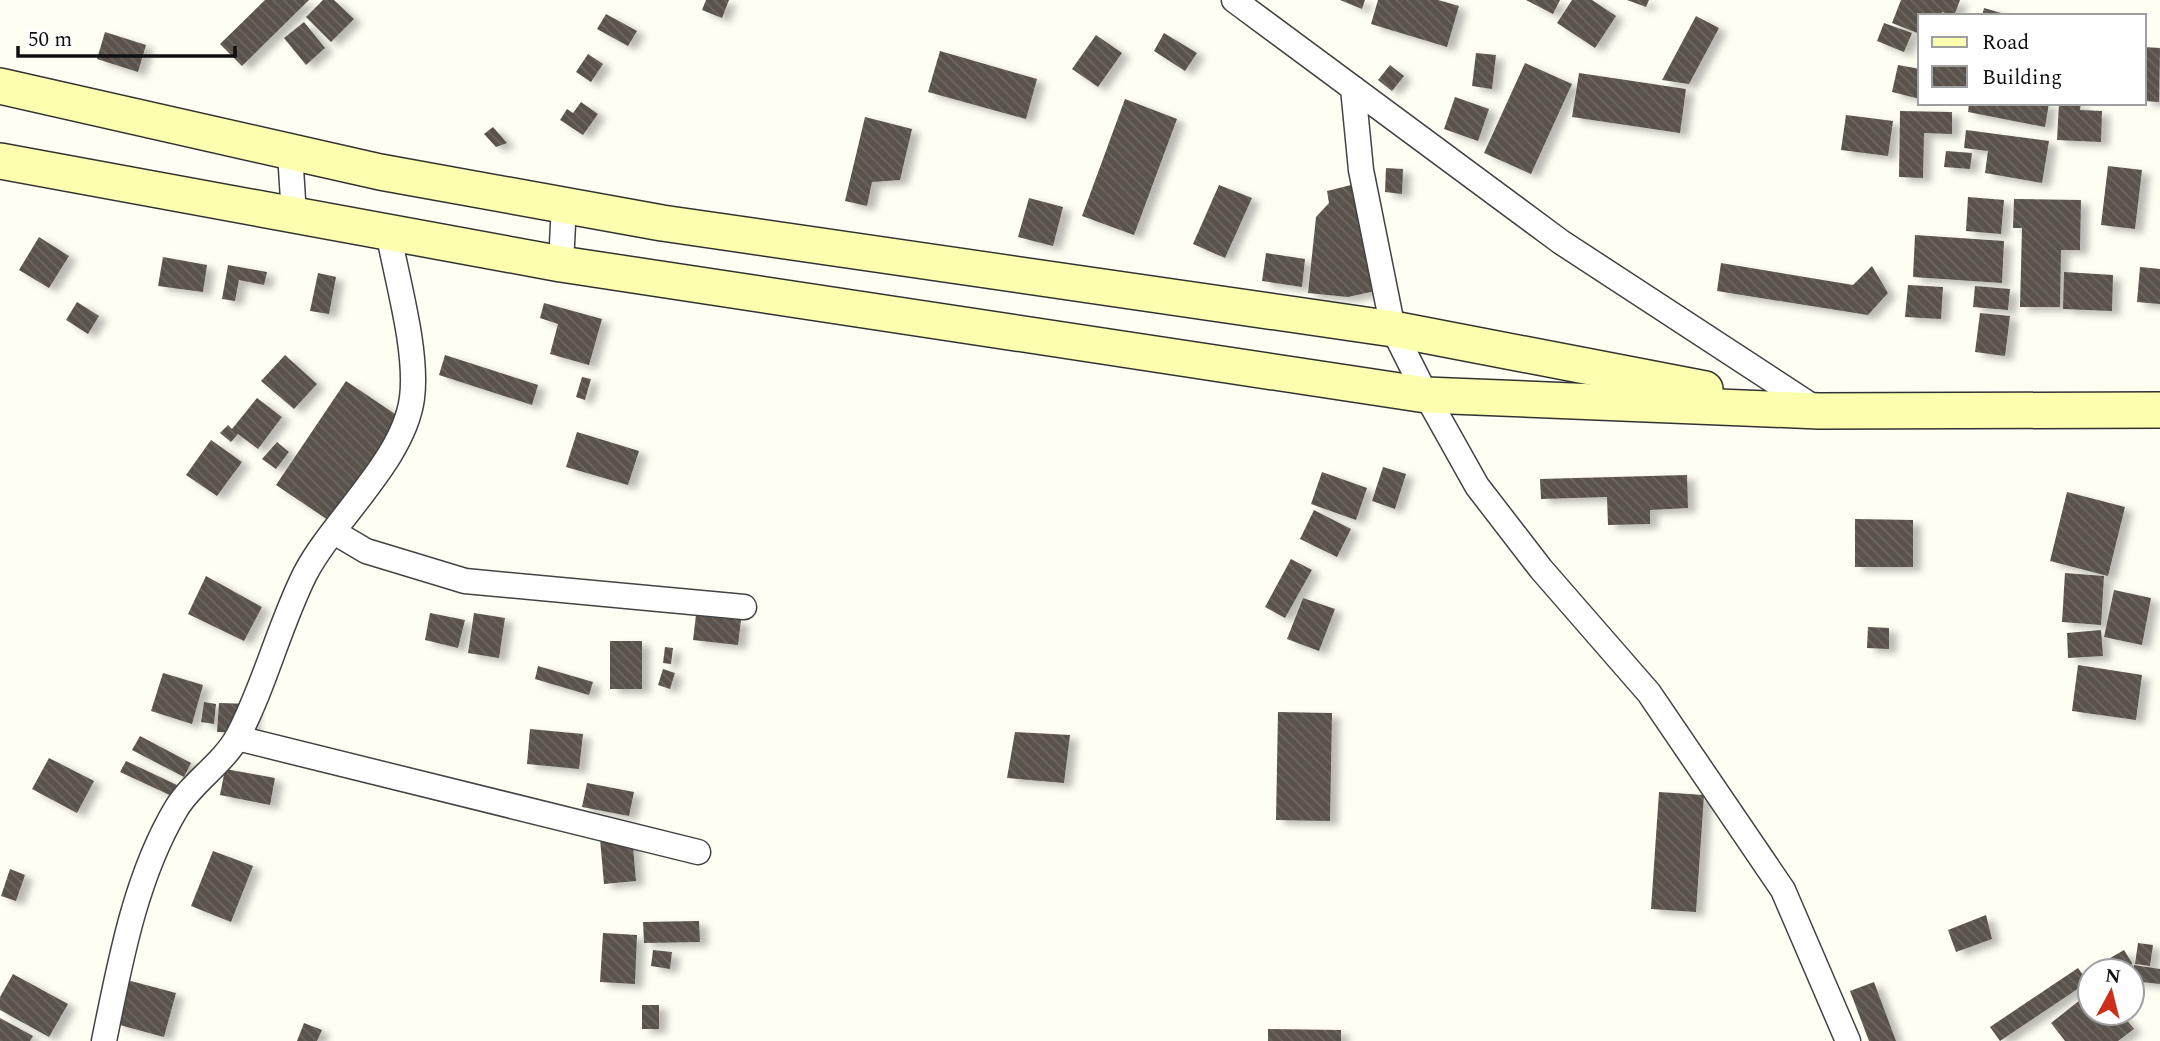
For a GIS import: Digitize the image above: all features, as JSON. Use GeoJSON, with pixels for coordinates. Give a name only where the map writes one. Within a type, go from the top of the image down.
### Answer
{"type":"FeatureCollection","features":[{"type":"Feature","properties":{"kind":"main road"},"geometry":{"type":"LineString","coordinates":[[0,86],[290,153],[662,223],[1392,329],[1819,411]]}},
{"type":"Feature","properties":{"kind":"main road"},"geometry":{"type":"LineString","coordinates":[[0,161],[561,264],[1426,396],[1819,411],[2160,410]]}},
{"type":"Feature","properties":{"kind":"street"},"geometry":{"type":"LineString","coordinates":[[1234,0],[1561,243],[1819,411]]}},
{"type":"Feature","properties":{"kind":"street"},"geometry":{"type":"LineString","coordinates":[[1353,88],[1362,170],[1392,329],[1426,396],[1477,486],[1541,569],[1649,694],[1783,890],[1848,1041]]}},
{"type":"Feature","properties":{"kind":"street"},"geometry":{"type":"LineString","coordinates":[[290,153],[294,215]]}},
{"type":"Feature","properties":{"kind":"street"},"geometry":{"type":"LineString","coordinates":[[561,264],[564,204]]}},
{"type":"Feature","properties":{"kind":"street"},"geometry":{"type":"LineString","coordinates":[[104,1041],[138,898],[155,850],[177,807],[237,738],[306,573],[379,470],[405,424],[412,400],[413,369],[388,231]]}},
{"type":"Feature","properties":{"kind":"street"},"geometry":{"type":"LineString","coordinates":[[334,532],[366,551],[465,581],[744,607]]}},
{"type":"Feature","properties":{"kind":"street"},"geometry":{"type":"LineString","coordinates":[[237,738],[698,852]]}},
{"type":"Feature","properties":{"kind":"building"},"geometry":{"type":"Polygon","coordinates":[[[265,0],[309,0],[242,66],[220,44],[265,0]]]}},
{"type":"Feature","properties":{"kind":"building"},"geometry":{"type":"Polygon","coordinates":[[[323,0],[334,0],[354,19],[331,42],[306,17],[323,0]]]}},
{"type":"Feature","properties":{"kind":"building"},"geometry":{"type":"Polygon","coordinates":[[[706,0],[729,0],[722,18],[702,10],[706,0]]]}},
{"type":"Feature","properties":{"kind":"building"},"geometry":{"type":"Polygon","coordinates":[[[1340,0],[1365,0],[1362,9],[1340,0]]]}},
{"type":"Feature","properties":{"kind":"building"},"geometry":{"type":"Polygon","coordinates":[[[1378,0],[1438,0],[1459,6],[1447,47],[1371,24],[1378,0]]]}},
{"type":"Feature","properties":{"kind":"building"},"geometry":{"type":"Polygon","coordinates":[[[1526,0],[1560,0],[1553,14],[1526,0]]]}},
{"type":"Feature","properties":{"kind":"building"},"geometry":{"type":"Polygon","coordinates":[[[1572,0],[1592,0],[1616,16],[1595,48],[1557,23],[1572,0]]]}},
{"type":"Feature","properties":{"kind":"building"},"geometry":{"type":"Polygon","coordinates":[[[1627,0],[1649,0],[1646,7],[1627,0]]]}},
{"type":"Feature","properties":{"kind":"building"},"geometry":{"type":"Polygon","coordinates":[[[1901,0],[1960,0],[1955,14],[1918,14],[1918,33],[1892,23],[1901,0]]]}},
{"type":"Feature","properties":{"kind":"building"},"geometry":{"type":"Polygon","coordinates":[[[1984,8],[2005,14],[1982,14],[1984,8]]]}},
{"type":"Feature","properties":{"kind":"building"},"geometry":{"type":"Polygon","coordinates":[[[606,14],[637,31],[628,46],[597,29],[606,14]]]}},
{"type":"Feature","properties":{"kind":"building"},"geometry":{"type":"Polygon","coordinates":[[[1696,16],[1719,28],[1689,84],[1662,80],[1696,16]]]}},
{"type":"Feature","properties":{"kind":"building"},"geometry":{"type":"Polygon","coordinates":[[[304,22],[325,48],[306,65],[284,38],[304,22]]]}},
{"type":"Feature","properties":{"kind":"building"},"geometry":{"type":"Polygon","coordinates":[[[1884,23],[1912,33],[1904,52],[1877,41],[1884,23]]]}},
{"type":"Feature","properties":{"kind":"building"},"geometry":{"type":"Polygon","coordinates":[[[105,32],[146,45],[138,72],[97,59],[105,32]]]}},
{"type":"Feature","properties":{"kind":"building"},"geometry":{"type":"Polygon","coordinates":[[[1164,33],[1197,53],[1185,71],[1154,51],[1164,33]]]}},
{"type":"Feature","properties":{"kind":"building"},"geometry":{"type":"Polygon","coordinates":[[[1096,35],[1122,53],[1098,87],[1072,69],[1096,35]]]}},
{"type":"Feature","properties":{"kind":"building"},"geometry":{"type":"Polygon","coordinates":[[[2146,47],[2160,48],[2159,102],[2146,101],[2146,47]]]}},
{"type":"Feature","properties":{"kind":"building"},"geometry":{"type":"Polygon","coordinates":[[[940,51],[1037,79],[1026,119],[928,92],[940,51]]]}},
{"type":"Feature","properties":{"kind":"building"},"geometry":{"type":"Polygon","coordinates":[[[1476,53],[1496,55],[1492,89],[1472,86],[1476,53]]]}},
{"type":"Feature","properties":{"kind":"building"},"geometry":{"type":"Polygon","coordinates":[[[588,54],[603,64],[591,82],[576,72],[588,54]]]}},
{"type":"Feature","properties":{"kind":"building"},"geometry":{"type":"Polygon","coordinates":[[[1525,63],[1572,84],[1531,174],[1484,153],[1525,63]]]}},
{"type":"Feature","properties":{"kind":"building"},"geometry":{"type":"Polygon","coordinates":[[[1390,65],[1404,76],[1392,91],[1378,80],[1390,65]]]}},
{"type":"Feature","properties":{"kind":"building"},"geometry":{"type":"Polygon","coordinates":[[[1898,65],[1918,69],[1918,98],[1892,92],[1898,65]]]}},
{"type":"Feature","properties":{"kind":"building"},"geometry":{"type":"Polygon","coordinates":[[[1579,73],[1686,89],[1680,133],[1572,117],[1579,73]]]}},
{"type":"Feature","properties":{"kind":"building"},"geometry":{"type":"Polygon","coordinates":[[[1455,97],[1489,109],[1478,141],[1444,129],[1455,97]]]}},
{"type":"Feature","properties":{"kind":"building"},"geometry":{"type":"Polygon","coordinates":[[[1125,99],[1177,119],[1134,235],[1082,216],[1125,99]]]}},
{"type":"Feature","properties":{"kind":"building"},"geometry":{"type":"Polygon","coordinates":[[[581,102],[598,114],[583,135],[560,120],[567,109],[573,113],[581,102]]]}},
{"type":"Feature","properties":{"kind":"building"},"geometry":{"type":"Polygon","coordinates":[[[1969,105],[2049,105],[2045,127],[1968,112],[1969,105]]]}},
{"type":"Feature","properties":{"kind":"building"},"geometry":{"type":"Polygon","coordinates":[[[2059,105],[2081,105],[2080,110],[2102,111],[2101,142],[2057,140],[2059,105]]]}},
{"type":"Feature","properties":{"kind":"building"},"geometry":{"type":"Polygon","coordinates":[[[1900,111],[1952,112],[1952,134],[1924,133],[1923,178],[1899,177],[1900,111]]]}},
{"type":"Feature","properties":{"kind":"building"},"geometry":{"type":"Polygon","coordinates":[[[1846,115],[1893,121],[1888,156],[1841,150],[1846,115]]]}},
{"type":"Feature","properties":{"kind":"building"},"geometry":{"type":"Polygon","coordinates":[[[865,117],[912,129],[900,180],[872,182],[867,206],[845,201],[865,117]]]}},
{"type":"Feature","properties":{"kind":"building"},"geometry":{"type":"Polygon","coordinates":[[[493,127],[507,143],[496,147],[484,134],[493,127]]]}},
{"type":"Feature","properties":{"kind":"building"},"geometry":{"type":"Polygon","coordinates":[[[1966,130],[2049,141],[2042,183],[1985,173],[1988,151],[1964,148],[1966,130]]]}},
{"type":"Feature","properties":{"kind":"building"},"geometry":{"type":"Polygon","coordinates":[[[1946,151],[1972,153],[1970,169],[1944,167],[1946,151]]]}},
{"type":"Feature","properties":{"kind":"building"},"geometry":{"type":"Polygon","coordinates":[[[2108,166],[2142,170],[2135,229],[2101,225],[2108,166]]]}},
{"type":"Feature","properties":{"kind":"building"},"geometry":{"type":"Polygon","coordinates":[[[1386,168],[1403,169],[1402,194],[1385,192],[1386,168]]]}},
{"type":"Feature","properties":{"kind":"building"},"geometry":{"type":"Polygon","coordinates":[[[1219,185],[1252,198],[1225,258],[1193,244],[1219,185]]]}},
{"type":"Feature","properties":{"kind":"building"},"geometry":{"type":"Polygon","coordinates":[[[1351,185],[1375,291],[1348,297],[1308,293],[1316,217],[1329,203],[1327,191],[1351,185]]]}},
{"type":"Feature","properties":{"kind":"building"},"geometry":{"type":"Polygon","coordinates":[[[1968,197],[2004,200],[2001,234],[1966,231],[1968,197]]]}},
{"type":"Feature","properties":{"kind":"building"},"geometry":{"type":"Polygon","coordinates":[[[1029,198],[1063,207],[1053,246],[1018,237],[1029,198]]]}},
{"type":"Feature","properties":{"kind":"building"},"geometry":{"type":"Polygon","coordinates":[[[2014,199],[2081,200],[2080,250],[2061,250],[2060,307],[2020,307],[2022,228],[2013,228],[2014,199]]]}},
{"type":"Feature","properties":{"kind":"building"},"geometry":{"type":"Polygon","coordinates":[[[1915,235],[2004,241],[2002,283],[1913,277],[1915,235]]]}},
{"type":"Feature","properties":{"kind":"building"},"geometry":{"type":"Polygon","coordinates":[[[39,237],[69,256],[49,288],[19,270],[39,237]]]}},
{"type":"Feature","properties":{"kind":"building"},"geometry":{"type":"Polygon","coordinates":[[[1266,253],[1305,259],[1302,287],[1262,281],[1266,253]]]}},
{"type":"Feature","properties":{"kind":"building"},"geometry":{"type":"Polygon","coordinates":[[[163,257],[207,265],[203,292],[158,286],[163,257]]]}},
{"type":"Feature","properties":{"kind":"building"},"geometry":{"type":"Polygon","coordinates":[[[1721,263],[1853,285],[1872,266],[1888,293],[1868,315],[1717,291],[1721,263]]]}},
{"type":"Feature","properties":{"kind":"building"},"geometry":{"type":"Polygon","coordinates":[[[228,265],[267,272],[264,285],[239,280],[235,301],[222,299],[228,265]]]}},
{"type":"Feature","properties":{"kind":"building"},"geometry":{"type":"Polygon","coordinates":[[[2140,267],[2160,269],[2160,304],[2137,302],[2140,267]]]}},
{"type":"Feature","properties":{"kind":"building"},"geometry":{"type":"Polygon","coordinates":[[[2064,272],[2113,275],[2112,311],[2063,309],[2064,272]]]}},
{"type":"Feature","properties":{"kind":"building"},"geometry":{"type":"Polygon","coordinates":[[[318,273],[336,277],[329,314],[310,311],[318,273]]]}},
{"type":"Feature","properties":{"kind":"building"},"geometry":{"type":"Polygon","coordinates":[[[1908,285],[1943,287],[1941,319],[1905,317],[1908,285]]]}},
{"type":"Feature","properties":{"kind":"building"},"geometry":{"type":"Polygon","coordinates":[[[1975,286],[2010,289],[2008,310],[1973,307],[1975,286]]]}},
{"type":"Feature","properties":{"kind":"building"},"geometry":{"type":"Polygon","coordinates":[[[77,302],[99,316],[88,334],[66,320],[77,302]]]}},
{"type":"Feature","properties":{"kind":"building"},"geometry":{"type":"Polygon","coordinates":[[[544,303],[602,319],[589,365],[550,354],[558,324],[540,318],[544,303]]]}},
{"type":"Feature","properties":{"kind":"building"},"geometry":{"type":"Polygon","coordinates":[[[1980,313],[2010,316],[2005,356],[1975,352],[1980,313]]]}},
{"type":"Feature","properties":{"kind":"building"},"geometry":{"type":"Polygon","coordinates":[[[285,355],[317,384],[294,409],[261,381],[285,355]]]}},
{"type":"Feature","properties":{"kind":"building"},"geometry":{"type":"Polygon","coordinates":[[[445,355],[538,385],[532,405],[439,375],[445,355]]]}},
{"type":"Feature","properties":{"kind":"building"},"geometry":{"type":"Polygon","coordinates":[[[582,377],[591,379],[585,400],[576,397],[582,377]]]}},
{"type":"Feature","properties":{"kind":"building"},"geometry":{"type":"Polygon","coordinates":[[[346,381],[401,418],[331,522],[276,485],[346,381]]]}},
{"type":"Feature","properties":{"kind":"building"},"geometry":{"type":"Polygon","coordinates":[[[257,398],[282,417],[258,449],[238,434],[231,442],[220,433],[228,425],[232,429],[257,398]]]}},
{"type":"Feature","properties":{"kind":"building"},"geometry":{"type":"Polygon","coordinates":[[[577,432],[639,451],[628,485],[566,467],[577,432]]]}},
{"type":"Feature","properties":{"kind":"building"},"geometry":{"type":"Polygon","coordinates":[[[211,440],[242,462],[217,496],[186,475],[211,440]]]}},
{"type":"Feature","properties":{"kind":"building"},"geometry":{"type":"Polygon","coordinates":[[[277,442],[289,452],[276,469],[262,459],[277,442]]]}},
{"type":"Feature","properties":{"kind":"building"},"geometry":{"type":"Polygon","coordinates":[[[1383,467],[1406,474],[1395,509],[1372,501],[1383,467]]]}},
{"type":"Feature","properties":{"kind":"building"},"geometry":{"type":"Polygon","coordinates":[[[1322,472],[1367,488],[1356,520],[1311,504],[1322,472]]]}},
{"type":"Feature","properties":{"kind":"building"},"geometry":{"type":"Polygon","coordinates":[[[1687,475],[1688,508],[1650,510],[1650,524],[1608,525],[1607,497],[1541,499],[1540,479],[1687,475]]]}},
{"type":"Feature","properties":{"kind":"building"},"geometry":{"type":"Polygon","coordinates":[[[2067,492],[2125,507],[2108,576],[2050,561],[2067,492]]]}},
{"type":"Feature","properties":{"kind":"building"},"geometry":{"type":"Polygon","coordinates":[[[1314,510],[1351,529],[1337,557],[1300,539],[1314,510]]]}},
{"type":"Feature","properties":{"kind":"building"},"geometry":{"type":"Polygon","coordinates":[[[1855,519],[1913,520],[1913,567],[1855,567],[1855,519]]]}},
{"type":"Feature","properties":{"kind":"building"},"geometry":{"type":"Polygon","coordinates":[[[1291,559],[1312,570],[1285,618],[1265,607],[1291,559]]]}},
{"type":"Feature","properties":{"kind":"building"},"geometry":{"type":"Polygon","coordinates":[[[2065,573],[2104,576],[2101,625],[2062,622],[2065,573]]]}},
{"type":"Feature","properties":{"kind":"building"},"geometry":{"type":"Polygon","coordinates":[[[206,576],[262,607],[244,641],[188,614],[206,576]]]}},
{"type":"Feature","properties":{"kind":"building"},"geometry":{"type":"Polygon","coordinates":[[[2114,590],[2151,598],[2142,645],[2104,637],[2114,590]]]}},
{"type":"Feature","properties":{"kind":"building"},"geometry":{"type":"Polygon","coordinates":[[[1303,598],[1335,609],[1319,651],[1287,639],[1303,598]]]}},
{"type":"Feature","properties":{"kind":"building"},"geometry":{"type":"Polygon","coordinates":[[[430,613],[465,620],[458,648],[425,640],[430,613]]]}},
{"type":"Feature","properties":{"kind":"building"},"geometry":{"type":"Polygon","coordinates":[[[474,613],[505,618],[499,658],[468,653],[474,613]]]}},
{"type":"Feature","properties":{"kind":"building"},"geometry":{"type":"Polygon","coordinates":[[[696,615],[741,620],[738,645],[693,640],[696,615]]]}},
{"type":"Feature","properties":{"kind":"building"},"geometry":{"type":"Polygon","coordinates":[[[1868,627],[1889,628],[1889,649],[1867,648],[1868,627]]]}},
{"type":"Feature","properties":{"kind":"building"},"geometry":{"type":"Polygon","coordinates":[[[2101,630],[2103,656],[2068,658],[2067,633],[2101,630]]]}},
{"type":"Feature","properties":{"kind":"building"},"geometry":{"type":"Polygon","coordinates":[[[610,641],[642,641],[642,689],[610,689],[610,641]]]}},
{"type":"Feature","properties":{"kind":"building"},"geometry":{"type":"Polygon","coordinates":[[[665,647],[673,648],[671,664],[663,663],[665,647]]]}},
{"type":"Feature","properties":{"kind":"building"},"geometry":{"type":"Polygon","coordinates":[[[2078,665],[2142,675],[2136,720],[2072,711],[2078,665]]]}},
{"type":"Feature","properties":{"kind":"building"},"geometry":{"type":"Polygon","coordinates":[[[538,666],[593,682],[589,695],[535,679],[538,666]]]}},
{"type":"Feature","properties":{"kind":"building"},"geometry":{"type":"Polygon","coordinates":[[[663,669],[675,673],[670,689],[658,685],[663,669]]]}},
{"type":"Feature","properties":{"kind":"building"},"geometry":{"type":"Polygon","coordinates":[[[163,673],[203,685],[192,724],[151,711],[163,673]]]}},
{"type":"Feature","properties":{"kind":"building"},"geometry":{"type":"Polygon","coordinates":[[[204,702],[216,704],[214,724],[201,722],[204,702]]]}},
{"type":"Feature","properties":{"kind":"building"},"geometry":{"type":"Polygon","coordinates":[[[219,703],[253,704],[252,733],[217,732],[219,703]]]}},
{"type":"Feature","properties":{"kind":"building"},"geometry":{"type":"Polygon","coordinates":[[[1278,712],[1332,713],[1330,821],[1276,820],[1278,712]]]}},
{"type":"Feature","properties":{"kind":"building"},"geometry":{"type":"Polygon","coordinates":[[[530,729],[583,734],[579,769],[527,764],[530,729]]]}},
{"type":"Feature","properties":{"kind":"building"},"geometry":{"type":"Polygon","coordinates":[[[1015,732],[1070,735],[1064,783],[1007,778],[1015,732]]]}},
{"type":"Feature","properties":{"kind":"building"},"geometry":{"type":"Polygon","coordinates":[[[140,736],[191,763],[184,777],[132,750],[140,736]]]}},
{"type":"Feature","properties":{"kind":"building"},"geometry":{"type":"Polygon","coordinates":[[[49,758],[94,781],[77,813],[32,789],[49,758]]]}},
{"type":"Feature","properties":{"kind":"building"},"geometry":{"type":"Polygon","coordinates":[[[126,761],[179,786],[174,797],[120,772],[126,761]]]}},
{"type":"Feature","properties":{"kind":"building"},"geometry":{"type":"Polygon","coordinates":[[[225,769],[275,778],[270,805],[220,795],[225,769]]]}},
{"type":"Feature","properties":{"kind":"building"},"geometry":{"type":"Polygon","coordinates":[[[587,783],[634,792],[629,816],[582,807],[587,783]]]}},
{"type":"Feature","properties":{"kind":"building"},"geometry":{"type":"Polygon","coordinates":[[[1659,792],[1704,795],[1696,912],[1651,909],[1659,792]]]}},
{"type":"Feature","properties":{"kind":"building"},"geometry":{"type":"Polygon","coordinates":[[[631,824],[636,881],[604,884],[599,827],[631,824]]]}},
{"type":"Feature","properties":{"kind":"building"},"geometry":{"type":"Polygon","coordinates":[[[213,851],[253,866],[231,922],[191,906],[213,851]]]}},
{"type":"Feature","properties":{"kind":"building"},"geometry":{"type":"Polygon","coordinates":[[[10,869],[25,875],[16,901],[1,896],[10,869]]]}},
{"type":"Feature","properties":{"kind":"building"},"geometry":{"type":"Polygon","coordinates":[[[1986,915],[1992,939],[1956,952],[1948,930],[1986,915]]]}},
{"type":"Feature","properties":{"kind":"building"},"geometry":{"type":"Polygon","coordinates":[[[699,921],[700,942],[644,943],[643,922],[699,921]]]}},
{"type":"Feature","properties":{"kind":"building"},"geometry":{"type":"Polygon","coordinates":[[[603,933],[637,935],[635,984],[600,982],[603,933]]]}},
{"type":"Feature","properties":{"kind":"building"},"geometry":{"type":"Polygon","coordinates":[[[2138,943],[2153,945],[2150,966],[2146,965],[2146,957],[2136,957],[2138,943]]]}},
{"type":"Feature","properties":{"kind":"building"},"geometry":{"type":"Polygon","coordinates":[[[653,950],[672,952],[670,969],[651,966],[653,950]]]}},
{"type":"Feature","properties":{"kind":"building"},"geometry":{"type":"Polygon","coordinates":[[[2124,950],[2128,957],[2112,957],[2124,950]]]}},
{"type":"Feature","properties":{"kind":"building"},"geometry":{"type":"Polygon","coordinates":[[[2146,967],[2160,969],[2160,984],[2146,982],[2146,967]]]}},
{"type":"Feature","properties":{"kind":"building"},"geometry":{"type":"Polygon","coordinates":[[[2076,969],[2076,990],[2000,1041],[1990,1027],[2076,969]]]}},
{"type":"Feature","properties":{"kind":"building"},"geometry":{"type":"Polygon","coordinates":[[[13,974],[68,1004],[49,1037],[0,1010],[0,997],[13,974]]]}},
{"type":"Feature","properties":{"kind":"building"},"geometry":{"type":"Polygon","coordinates":[[[127,980],[176,993],[164,1037],[116,1024],[127,980]]]}},
{"type":"Feature","properties":{"kind":"building"},"geometry":{"type":"Polygon","coordinates":[[[1874,982],[1896,1041],[1869,1041],[1850,991],[1874,982]]]}},
{"type":"Feature","properties":{"kind":"building"},"geometry":{"type":"Polygon","coordinates":[[[2076,1003],[2076,1027],[2134,1029],[2118,1041],[2065,1041],[2051,1023],[2076,1003]]]}},
{"type":"Feature","properties":{"kind":"building"},"geometry":{"type":"Polygon","coordinates":[[[642,1005],[659,1005],[659,1029],[642,1029],[642,1005]]]}},
{"type":"Feature","properties":{"kind":"building"},"geometry":{"type":"Polygon","coordinates":[[[0,1018],[33,1036],[30,1041],[0,1041],[0,1018]]]}},
{"type":"Feature","properties":{"kind":"building"},"geometry":{"type":"Polygon","coordinates":[[[304,1023],[322,1030],[317,1041],[297,1041],[304,1023]]]}},
{"type":"Feature","properties":{"kind":"building"},"geometry":{"type":"Polygon","coordinates":[[[1268,1029],[1341,1030],[1341,1041],[1268,1041],[1268,1029]]]}}]}
